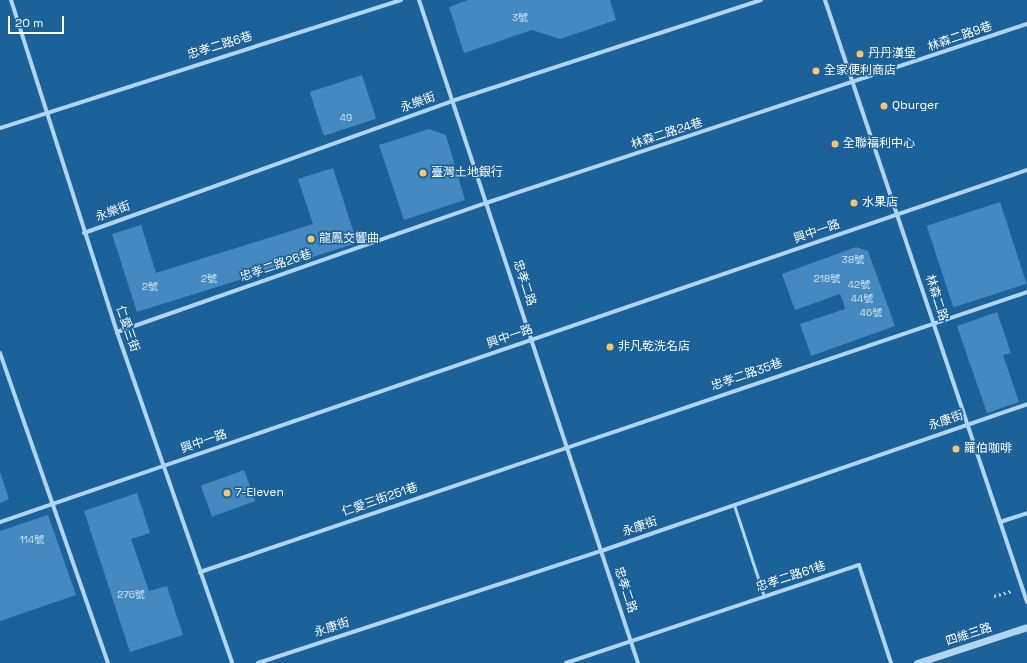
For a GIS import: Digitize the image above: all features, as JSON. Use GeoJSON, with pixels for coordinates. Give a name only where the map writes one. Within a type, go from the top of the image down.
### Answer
{"type":"FeatureCollection","features":[{"type":"Feature","properties":{"kind":"street","name":"仁愛三街"},"geometry":{"type":"LineString","coordinates":[[10,0],[117,332],[165,465],[232,663]]}},
{"type":"Feature","properties":{"kind":"street","name":"忠孝二路6巷"},"geometry":{"type":"LineString","coordinates":[[0,128],[45,112],[401,0]]}},
{"type":"Feature","properties":{"kind":"street","name":"忠孝二路"},"geometry":{"type":"LineString","coordinates":[[419,0],[638,663]]}},
{"type":"Feature","properties":{"kind":"street","name":"永樂街"},"geometry":{"type":"LineString","coordinates":[[84,233],[452,101],[761,0]]}},
{"type":"Feature","properties":{"kind":"street","name":"林森二路"},"geometry":{"type":"LineString","coordinates":[[825,0],[1027,602]]}},
{"type":"Feature","properties":{"kind":"street","name":"林森二路9巷"},"geometry":{"type":"LineString","coordinates":[[853,84],[1027,24]]}},
{"type":"Feature","properties":{"kind":"street","name":"林森二路24巷"},"geometry":{"type":"LineString","coordinates":[[486,203],[853,84]]}},
{"type":"Feature","properties":{"kind":"street","name":"興中一路"},"geometry":{"type":"LineString","coordinates":[[0,522],[1027,170]]}},
{"type":"Feature","properties":{"kind":"street","name":"忠孝二路26巷"},"geometry":{"type":"LineString","coordinates":[[117,332],[486,203]]}},
{"type":"Feature","properties":{"kind":"street","name":"忠孝二路35巷"},"geometry":{"type":"LineString","coordinates":[[567,447],[1027,292]]}},
{"type":"Feature","properties":{"kind":"street"},"geometry":{"type":"LineString","coordinates":[[0,353],[51,504],[108,663]]}},
{"type":"Feature","properties":{"kind":"street","name":"永康街"},"geometry":{"type":"LineString","coordinates":[[258,663],[602,551],[1027,404]]}},
{"type":"Feature","properties":{"kind":"street","name":"仁愛三街251巷"},"geometry":{"type":"LineString","coordinates":[[200,572],[567,447]]}},
{"type":"Feature","properties":{"kind":"street"},"geometry":{"type":"LineString","coordinates":[[1000,522],[1027,513]]}},
{"type":"Feature","properties":{"kind":"street","name":"忠孝二路61巷"},"geometry":{"type":"LineString","coordinates":[[566,663],[859,565],[891,663]]}},
{"type":"Feature","properties":{"kind":"street","name":"四維三路"},"geometry":{"type":"LineString","coordinates":[[917,663],[1027,627]]}},
{"type":"Feature","properties":{"kind":"lane"},"geometry":{"type":"LineString","coordinates":[[734,505],[764,596]]}},
{"type":"Feature","properties":{"kind":"building"},"geometry":{"type":"Polygon","coordinates":[[[468,0],[610,0],[616,20],[560,39],[532,30],[464,53],[449,7],[468,0]]]}},
{"type":"Feature","properties":{"kind":"building"},"geometry":{"type":"Polygon","coordinates":[[[362,75],[376,119],[324,136],[310,92],[362,75]]]}},
{"type":"Feature","properties":{"kind":"building","name":"臺灣土地銀行"},"geometry":{"type":"Polygon","coordinates":[[[429,129],[446,135],[465,200],[404,220],[379,145],[429,129]]]}},
{"type":"Feature","properties":{"kind":"building","name":"龍鳳交響曲"},"geometry":{"type":"Polygon","coordinates":[[[333,168],[357,243],[137,312],[112,234],[141,225],[156,273],[313,224],[298,179],[333,168]]]}},
{"type":"Feature","properties":{"kind":"building"},"geometry":{"type":"Polygon","coordinates":[[[1000,202],[1027,284],[953,308],[927,226],[1000,202]]]}},
{"type":"Feature","properties":{"kind":"building"},"geometry":{"type":"Polygon","coordinates":[[[856,247],[868,251],[895,326],[811,356],[800,324],[845,309],[843,301],[840,294],[795,310],[782,274],[856,247]]]}},
{"type":"Feature","properties":{"kind":"building"},"geometry":{"type":"Polygon","coordinates":[[[997,312],[1011,353],[1003,355],[1019,402],[987,413],[957,326],[997,312]]]}},
{"type":"Feature","properties":{"kind":"building","name":"7-Eleven"},"geometry":{"type":"Polygon","coordinates":[[[244,470],[255,501],[212,517],[201,486],[244,470]]]}},
{"type":"Feature","properties":{"kind":"building"},"geometry":{"type":"Polygon","coordinates":[[[0,472],[9,499],[0,503],[0,472]]]}},
{"type":"Feature","properties":{"kind":"building"},"geometry":{"type":"Polygon","coordinates":[[[137,493],[150,533],[131,539],[149,591],[167,586],[183,635],[130,652],[84,511],[137,493]]]}},
{"type":"Feature","properties":{"kind":"building"},"geometry":{"type":"Polygon","coordinates":[[[48,515],[76,595],[0,621],[0,531],[48,515]]]}},
{"type":"Feature","properties":{"kind":"place","name":"丹丹漢堡"},"geometry":{"type":"Point","coordinates":[860,54]}},
{"type":"Feature","properties":{"kind":"place","name":"全家便利商店"},"geometry":{"type":"Point","coordinates":[816,71]}},
{"type":"Feature","properties":{"kind":"place","name":"Qburger"},"geometry":{"type":"Point","coordinates":[884,106]}},
{"type":"Feature","properties":{"kind":"place","name":"全聯福利中心"},"geometry":{"type":"Point","coordinates":[835,144]}},
{"type":"Feature","properties":{"kind":"place","name":"臺灣土地銀行"},"geometry":{"type":"Point","coordinates":[423,173]}},
{"type":"Feature","properties":{"kind":"place","name":"水果店"},"geometry":{"type":"Point","coordinates":[854,203]}},
{"type":"Feature","properties":{"kind":"place","name":"龍鳳交響曲"},"geometry":{"type":"Point","coordinates":[311,239]}},
{"type":"Feature","properties":{"kind":"place","name":"非凡乾洗名店"},"geometry":{"type":"Point","coordinates":[610,347]}},
{"type":"Feature","properties":{"kind":"place","name":"羅伯咖啡"},"geometry":{"type":"Point","coordinates":[956,449]}},
{"type":"Feature","properties":{"kind":"place","name":"7-Eleven"},"geometry":{"type":"Point","coordinates":[227,493]}}]}
